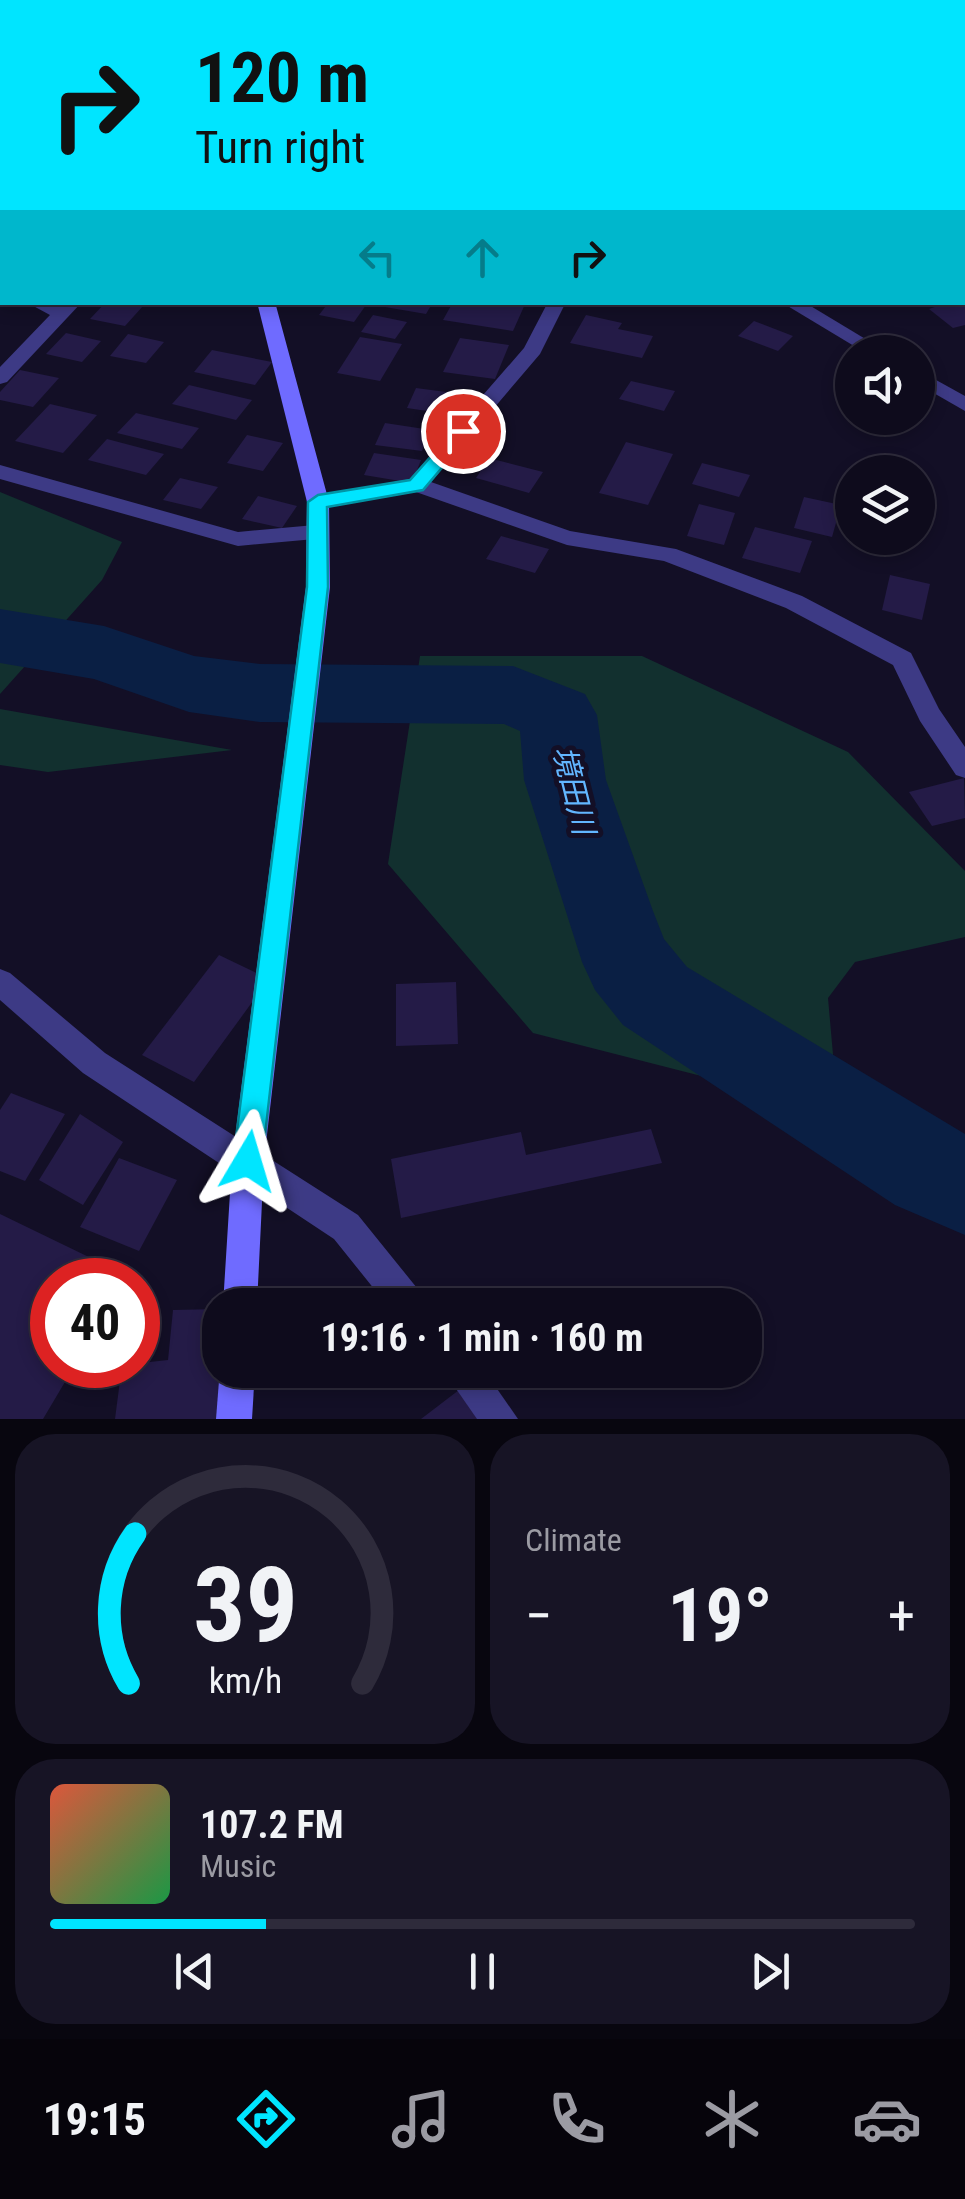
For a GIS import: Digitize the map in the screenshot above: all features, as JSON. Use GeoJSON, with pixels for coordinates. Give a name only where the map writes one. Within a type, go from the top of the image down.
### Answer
{"type":"FeatureCollection","features":[{"type":"Feature","properties":{"kind":"street"},"geometry":{"type":"LineString","coordinates":[[241,1288],[248,1161],[318,587],[318,502],[267,305]]}},
{"type":"Feature","properties":{"kind":"street"},"geometry":{"type":"LineString","coordinates":[[416,485],[533,350],[556,305]]}},
{"type":"Feature","properties":{"kind":"street"},"geometry":{"type":"LineString","coordinates":[[795,305],[847,335]]}},
{"type":"Feature","properties":{"kind":"street"},"geometry":{"type":"LineString","coordinates":[[0,378],[68,308]]}},
{"type":"Feature","properties":{"kind":"street"},"geometry":{"type":"LineString","coordinates":[[935,386],[965,404]]}},
{"type":"Feature","properties":{"kind":"street"},"geometry":{"type":"LineString","coordinates":[[0,472],[238,540],[315,532]]}},
{"type":"Feature","properties":{"kind":"street"},"geometry":{"type":"LineString","coordinates":[[318,502],[416,485],[566,538],[668,554],[794,602],[902,660],[929,714],[965,768]]}},
{"type":"Feature","properties":{"kind":"street"},"geometry":{"type":"LineString","coordinates":[[0,982],[94,1063],[346,1227],[395,1288]]}},
{"type":"Feature","properties":{"kind":"street"},"geometry":{"type":"LineString","coordinates":[[234,1419],[236,1388]]}},
{"type":"Feature","properties":{"kind":"street"},"geometry":{"type":"LineString","coordinates":[[475,1388],[500,1419]]}},
{"type":"Feature","properties":{"kind":"green space"},"geometry":{"type":"Polygon","coordinates":[[[0,492],[122,542],[102,580],[0,694],[0,492]]]}},
{"type":"Feature","properties":{"kind":"green space"},"geometry":{"type":"Polygon","coordinates":[[[420,656],[642,656],[848,752],[965,871],[965,937],[855,962],[828,998],[838,1111],[533,1033],[388,864],[420,656]]]}},
{"type":"Feature","properties":{"kind":"green space"},"geometry":{"type":"Polygon","coordinates":[[[0,709],[232,750],[48,772],[0,765],[0,709]]]}},
{"type":"Feature","properties":{"kind":"building"},"geometry":{"type":"Polygon","coordinates":[[[103,305],[143,306],[125,326],[90,319],[103,305]]]}},
{"type":"Feature","properties":{"kind":"building"},"geometry":{"type":"Polygon","coordinates":[[[327,305],[366,305],[354,322],[319,315],[327,305]]]}},
{"type":"Feature","properties":{"kind":"building"},"geometry":{"type":"Polygon","coordinates":[[[386,305],[431,305],[426,314],[386,305]]]}},
{"type":"Feature","properties":{"kind":"building"},"geometry":{"type":"Polygon","coordinates":[[[451,305],[525,305],[513,331],[443,320],[451,305]]]}},
{"type":"Feature","properties":{"kind":"building"},"geometry":{"type":"Polygon","coordinates":[[[965,305],[965,325],[953,328],[929,309],[965,305]]]}},
{"type":"Feature","properties":{"kind":"building"},"geometry":{"type":"Polygon","coordinates":[[[373,315],[407,322],[395,339],[361,332],[373,315]]]}},
{"type":"Feature","properties":{"kind":"building"},"geometry":{"type":"Polygon","coordinates":[[[586,315],[622,323],[618,329],[653,336],[642,358],[570,343],[586,315]]]}},
{"type":"Feature","properties":{"kind":"building"},"geometry":{"type":"Polygon","coordinates":[[[754,321],[793,336],[778,351],[738,336],[754,321]]]}},
{"type":"Feature","properties":{"kind":"building"},"geometry":{"type":"Polygon","coordinates":[[[66,333],[101,341],[82,362],[46,354],[66,333]]]}},
{"type":"Feature","properties":{"kind":"building"},"geometry":{"type":"Polygon","coordinates":[[[128,334],[164,342],[146,363],[110,356],[128,334]]]}},
{"type":"Feature","properties":{"kind":"building"},"geometry":{"type":"Polygon","coordinates":[[[360,337],[402,344],[380,381],[337,373],[360,337]]]}},
{"type":"Feature","properties":{"kind":"building"},"geometry":{"type":"Polygon","coordinates":[[[460,338],[509,345],[495,379],[443,372],[460,338]]]}},
{"type":"Feature","properties":{"kind":"building"},"geometry":{"type":"Polygon","coordinates":[[[212,350],[272,362],[255,385],[194,372],[212,350]]]}},
{"type":"Feature","properties":{"kind":"building"},"geometry":{"type":"Polygon","coordinates":[[[20,370],[59,378],[33,407],[0,400],[0,392],[20,370]]]}},
{"type":"Feature","properties":{"kind":"building"},"geometry":{"type":"Polygon","coordinates":[[[631,381],[675,391],[664,411],[619,399],[631,381]]]}},
{"type":"Feature","properties":{"kind":"building"},"geometry":{"type":"Polygon","coordinates":[[[189,385],[252,400],[236,420],[172,404],[189,385]]]}},
{"type":"Feature","properties":{"kind":"building"},"geometry":{"type":"Polygon","coordinates":[[[416,388],[469,395],[460,416],[407,408],[416,388]]]}},
{"type":"Feature","properties":{"kind":"building"},"geometry":{"type":"Polygon","coordinates":[[[50,404],[97,415],[63,453],[15,441],[50,404]]]}},
{"type":"Feature","properties":{"kind":"building"},"geometry":{"type":"Polygon","coordinates":[[[136,413],[199,428],[182,449],[117,433],[136,413]]]}},
{"type":"Feature","properties":{"kind":"building"},"geometry":{"type":"Polygon","coordinates":[[[385,423],[431,430],[422,451],[375,445],[385,423]]]}},
{"type":"Feature","properties":{"kind":"building"},"geometry":{"type":"Polygon","coordinates":[[[247,435],[283,443],[263,471],[227,463],[247,435]]]}},
{"type":"Feature","properties":{"kind":"building"},"geometry":{"type":"Polygon","coordinates":[[[107,439],[164,454],[146,475],[88,460],[107,439]]]}},
{"type":"Feature","properties":{"kind":"building"},"geometry":{"type":"Polygon","coordinates":[[[626,442],[673,454],[648,505],[599,493],[626,442]]]}},
{"type":"Feature","properties":{"kind":"building"},"geometry":{"type":"Polygon","coordinates":[[[374,453],[421,460],[412,483],[364,475],[374,453]]]}},
{"type":"Feature","properties":{"kind":"building"},"geometry":{"type":"Polygon","coordinates":[[[489,458],[543,472],[529,493],[476,478],[489,458]]]}},
{"type":"Feature","properties":{"kind":"building"},"geometry":{"type":"Polygon","coordinates":[[[702,463],[750,475],[739,497],[692,484],[702,463]]]}},
{"type":"Feature","properties":{"kind":"building"},"geometry":{"type":"Polygon","coordinates":[[[180,478],[218,487],[201,509],[163,500],[180,478]]]}},
{"type":"Feature","properties":{"kind":"building"},"geometry":{"type":"Polygon","coordinates":[[[258,496],[297,506],[282,528],[242,519],[258,496]]]}},
{"type":"Feature","properties":{"kind":"building"},"geometry":{"type":"Polygon","coordinates":[[[804,497],[835,504],[832,537],[794,528],[804,497]]]}},
{"type":"Feature","properties":{"kind":"building"},"geometry":{"type":"Polygon","coordinates":[[[699,504],[735,513],[724,545],[687,536],[699,504]]]}},
{"type":"Feature","properties":{"kind":"building"},"geometry":{"type":"Polygon","coordinates":[[[755,527],[812,541],[800,573],[742,558],[755,527]]]}},
{"type":"Feature","properties":{"kind":"building"},"geometry":{"type":"Polygon","coordinates":[[[501,536],[549,549],[535,573],[486,559],[501,536]]]}},
{"type":"Feature","properties":{"kind":"building"},"geometry":{"type":"Polygon","coordinates":[[[890,575],[930,584],[922,620],[882,610],[890,575]]]}},
{"type":"Feature","properties":{"kind":"building"},"geometry":{"type":"Polygon","coordinates":[[[964,778],[965,818],[932,826],[909,792],[964,778]]]}},
{"type":"Feature","properties":{"kind":"building"},"geometry":{"type":"Polygon","coordinates":[[[219,955],[269,979],[194,1082],[142,1055],[219,955]]]}},
{"type":"Feature","properties":{"kind":"building"},"geometry":{"type":"Polygon","coordinates":[[[456,982],[458,1044],[396,1046],[396,984],[456,982]]]}},
{"type":"Feature","properties":{"kind":"building"},"geometry":{"type":"Polygon","coordinates":[[[11,1093],[65,1114],[25,1181],[0,1171],[0,1110],[11,1093]]]}},
{"type":"Feature","properties":{"kind":"building"},"geometry":{"type":"Polygon","coordinates":[[[80,1114],[123,1142],[83,1205],[39,1180],[80,1114]]]}},
{"type":"Feature","properties":{"kind":"building"},"geometry":{"type":"Polygon","coordinates":[[[651,1129],[662,1163],[401,1218],[391,1159],[521,1132],[526,1155],[651,1129]]]}},
{"type":"Feature","properties":{"kind":"building"},"geometry":{"type":"Polygon","coordinates":[[[119,1158],[177,1180],[139,1251],[80,1227],[119,1158]]]}},
{"type":"Feature","properties":{"kind":"building"},"geometry":{"type":"Polygon","coordinates":[[[0,1214],[91,1258],[30,1258],[30,1388],[61,1388],[43,1419],[0,1419],[0,1214]]]}},
{"type":"Feature","properties":{"kind":"building"},"geometry":{"type":"Polygon","coordinates":[[[202,1309],[202,1388],[221,1388],[221,1419],[115,1419],[119,1388],[160,1388],[160,1361],[168,1360],[173,1310],[202,1309]]]}},
{"type":"Feature","properties":{"kind":"building"},"geometry":{"type":"Polygon","coordinates":[[[459,1390],[478,1419],[421,1419],[459,1390]]]}},
{"type":"Feature","properties":{"kind":"waterway","name":"境田川"},"geometry":{"type":"LineString","coordinates":[[0,636],[104,653],[189,684],[260,693],[513,695],[558,715],[565,780],[609,911],[627,962],[655,996],[931,1170],[965,1185]]}},
{"type":"Feature","properties":{"kind":"route"},"geometry":{"type":"LineString","coordinates":[[248,1161],[318,587],[318,502],[416,485],[463,431]]}}]}
